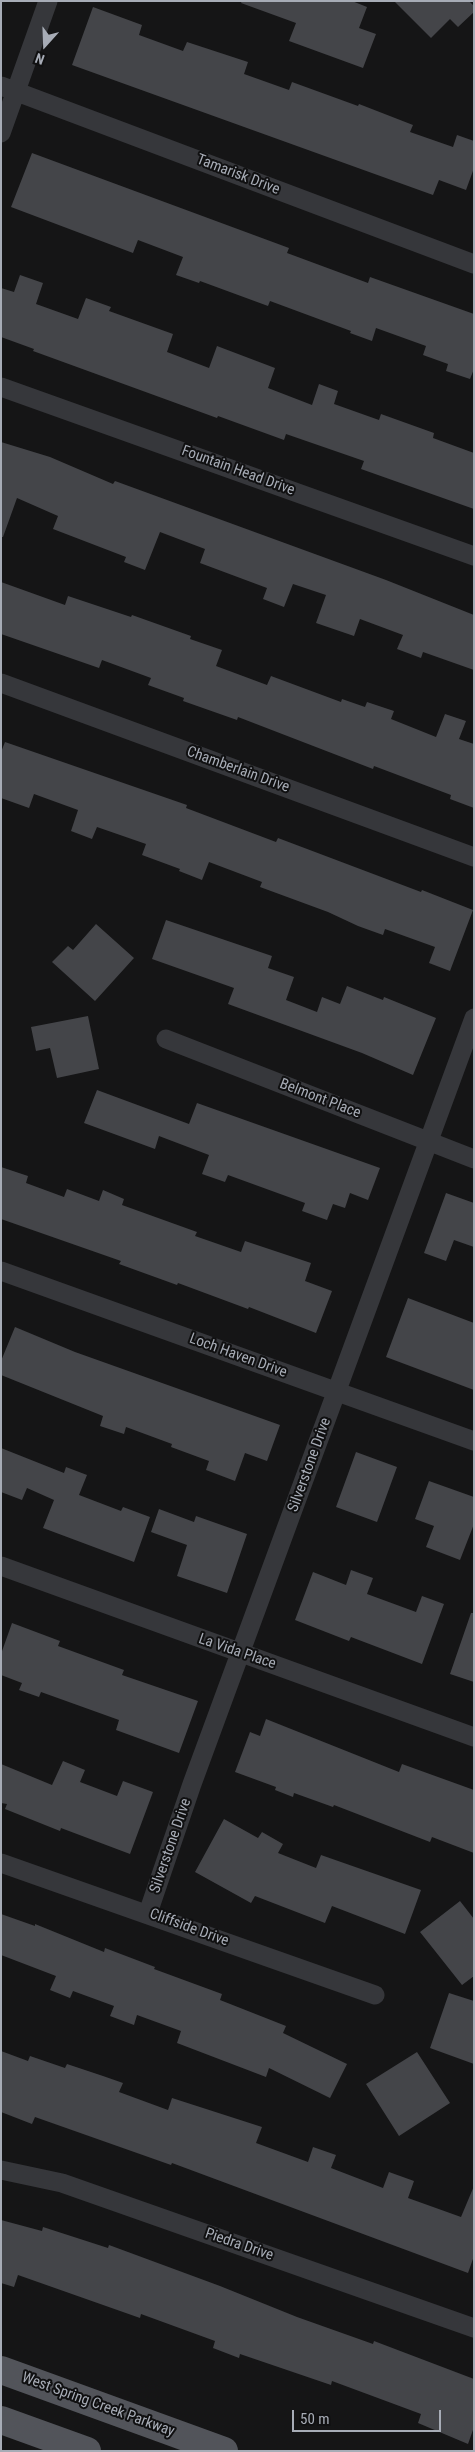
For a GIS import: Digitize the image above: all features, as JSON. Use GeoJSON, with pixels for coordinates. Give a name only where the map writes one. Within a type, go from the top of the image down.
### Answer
{"type":"FeatureCollection","features":[{"type":"Feature","properties":{"kind":"main road","name":"West Spring Creek Parkway"},"geometry":{"type":"LineString","coordinates":[[1,2370],[224,2451]]}},
{"type":"Feature","properties":{"kind":"main road"},"geometry":{"type":"LineString","coordinates":[[1,2420],[87,2451]]}},
{"type":"Feature","properties":{"kind":"street"},"geometry":{"type":"LineString","coordinates":[[1,133],[9,89],[48,1]]}},
{"type":"Feature","properties":{"kind":"street","name":"Tamarisk Drive"},"geometry":{"type":"LineString","coordinates":[[9,89],[474,264]]}},
{"type":"Feature","properties":{"kind":"street","name":"Fountain Head Drive"},"geometry":{"type":"LineString","coordinates":[[1,387],[474,556]]}},
{"type":"Feature","properties":{"kind":"street","name":"Chamberlain Drive"},"geometry":{"type":"LineString","coordinates":[[1,683],[474,858]]}},
{"type":"Feature","properties":{"kind":"street","name":"Silverstone Drive"},"geometry":{"type":"LineString","coordinates":[[148,1913],[192,1784],[338,1392],[426,1142],[474,1018]]}},
{"type":"Feature","properties":{"kind":"street","name":"Belmont Place"},"geometry":{"type":"LineString","coordinates":[[166,1039],[426,1142],[474,1159]]}},
{"type":"Feature","properties":{"kind":"street","name":"Loch Haven Drive"},"geometry":{"type":"LineString","coordinates":[[1,1271],[474,1441]]}},
{"type":"Feature","properties":{"kind":"street","name":"La Vida Place"},"geometry":{"type":"LineString","coordinates":[[1,1566],[474,1737]]}},
{"type":"Feature","properties":{"kind":"street","name":"Cliffside Drive"},"geometry":{"type":"LineString","coordinates":[[1,1863],[148,1913],[375,1995]]}},
{"type":"Feature","properties":{"kind":"street","name":"Piedra Drive"},"geometry":{"type":"LineString","coordinates":[[1,2170],[62,2183],[474,2328]]}},
{"type":"Feature","properties":{"kind":"building"},"geometry":{"type":"Polygon","coordinates":[[[242,1],[352,1],[367,7],[359,28],[376,34],[363,68],[289,41],[296,23],[241,3],[242,1]]]}},
{"type":"Feature","properties":{"kind":"building"},"geometry":{"type":"Polygon","coordinates":[[[394,1],[469,1],[474,6],[474,12],[458,27],[450,19],[431,38],[394,1]]]}},
{"type":"Feature","properties":{"kind":"building"},"geometry":{"type":"Polygon","coordinates":[[[93,7],[142,25],[139,35],[183,51],[187,42],[248,62],[244,74],[289,90],[292,82],[358,106],[359,104],[413,125],[410,132],[453,147],[457,135],[474,141],[474,168],[466,190],[439,180],[433,195],[72,65],[93,7]]]}},
{"type":"Feature","properties":{"kind":"building"},"geometry":{"type":"Polygon","coordinates":[[[32,153],[289,248],[287,253],[368,283],[370,277],[474,314],[474,369],[470,379],[446,371],[448,364],[423,355],[426,346],[376,328],[372,341],[350,333],[351,331],[270,301],[268,306],[200,281],[199,283],[176,275],[183,257],[138,240],[133,253],[11,207],[32,153]]]}},
{"type":"Feature","properties":{"kind":"building"},"geometry":{"type":"Polygon","coordinates":[[[20,275],[43,283],[36,304],[78,319],[86,298],[111,307],[109,311],[173,334],[167,352],[209,368],[217,346],[275,368],[268,388],[312,405],[319,384],[338,391],[334,404],[379,420],[381,414],[434,433],[433,438],[474,453],[474,509],[361,469],[364,461],[286,434],[284,440],[218,416],[217,418],[33,351],[34,349],[1,337],[1,288],[14,292],[20,275]]]}},
{"type":"Feature","properties":{"kind":"building"},"geometry":{"type":"Polygon","coordinates":[[[1,442],[50,457],[113,484],[115,481],[386,580],[474,615],[474,670],[423,652],[421,658],[397,649],[403,635],[360,619],[354,636],[316,623],[326,595],[293,584],[284,607],[263,599],[267,588],[200,563],[205,549],[160,532],[145,570],[124,562],[126,557],[53,529],[58,516],[17,498],[3,537],[1,537],[1,442]]]}},
{"type":"Feature","properties":{"kind":"building"},"geometry":{"type":"Polygon","coordinates":[[[1,582],[65,605],[68,596],[131,617],[132,615],[191,636],[190,639],[222,650],[216,666],[267,685],[271,676],[341,702],[342,699],[365,707],[367,702],[394,711],[391,719],[436,737],[445,714],[466,721],[459,739],[474,744],[474,808],[450,799],[451,795],[374,766],[373,769],[238,717],[237,720],[183,701],[184,698],[148,685],[151,678],[102,660],[99,668],[1,634],[1,582]]]}},
{"type":"Feature","properties":{"kind":"building"},"geometry":{"type":"Polygon","coordinates":[[[5,742],[187,805],[186,808],[276,842],[278,838],[473,910],[450,971],[429,963],[435,947],[385,929],[383,935],[358,926],[328,912],[260,887],[262,882],[209,862],[202,880],[179,871],[180,869],[142,855],[146,844],[97,827],[92,839],[71,831],[78,810],[34,794],[29,808],[1,798],[1,752],[5,742]]]}},
{"type":"Feature","properties":{"kind":"building"},"geometry":{"type":"Polygon","coordinates":[[[166,920],[272,956],[268,968],[294,977],[286,1000],[317,1012],[322,997],[340,1004],[347,986],[383,1000],[384,997],[436,1018],[413,1075],[362,1053],[228,1004],[234,988],[152,959],[166,920]]]}},
{"type":"Feature","properties":{"kind":"building"},"geometry":{"type":"Polygon","coordinates":[[[96,924],[134,958],[95,1001],[52,962],[68,946],[73,950],[96,924]]]}},
{"type":"Feature","properties":{"kind":"building"},"geometry":{"type":"Polygon","coordinates":[[[88,1016],[99,1069],[57,1078],[50,1048],[36,1051],[31,1027],[88,1016]]]}},
{"type":"Feature","properties":{"kind":"building"},"geometry":{"type":"Polygon","coordinates":[[[97,1090],[189,1124],[197,1103],[380,1168],[368,1200],[350,1193],[345,1208],[333,1204],[327,1220],[302,1211],[305,1203],[228,1175],[225,1182],[202,1174],[209,1155],[159,1136],[155,1149],[84,1123],[97,1090]]]}},
{"type":"Feature","properties":{"kind":"building"},"geometry":{"type":"Polygon","coordinates":[[[1,1167],[28,1176],[26,1183],[64,1197],[67,1189],[99,1201],[103,1190],[124,1199],[122,1205],[197,1232],[195,1236],[241,1252],[245,1241],[311,1263],[305,1281],[332,1291],[316,1333],[249,1307],[248,1309],[178,1283],[177,1285],[119,1264],[121,1261],[1,1219],[1,1167]]]}},
{"type":"Feature","properties":{"kind":"building"},"geometry":{"type":"Polygon","coordinates":[[[446,1193],[474,1203],[474,1247],[454,1240],[446,1261],[424,1253],[446,1193]]]}},
{"type":"Feature","properties":{"kind":"building"},"geometry":{"type":"Polygon","coordinates":[[[408,1298],[474,1323],[474,1390],[386,1357],[408,1298]]]}},
{"type":"Feature","properties":{"kind":"building"},"geometry":{"type":"Polygon","coordinates":[[[15,1327],[75,1352],[280,1425],[267,1461],[245,1453],[235,1481],[206,1470],[209,1461],[171,1447],[172,1444],[126,1427],[124,1434],[100,1426],[103,1416],[1,1375],[1,1361],[15,1327]]]}},
{"type":"Feature","properties":{"kind":"building"},"geometry":{"type":"Polygon","coordinates":[[[1,1448],[64,1473],[66,1467],[87,1475],[79,1495],[121,1511],[123,1507],[150,1517],[134,1562],[43,1528],[54,1500],[27,1488],[22,1500],[1,1492],[1,1448]]]}},
{"type":"Feature","properties":{"kind":"building"},"geometry":{"type":"Polygon","coordinates":[[[356,1452],[397,1467],[377,1522],[336,1507],[356,1452]]]}},
{"type":"Feature","properties":{"kind":"building"},"geometry":{"type":"Polygon","coordinates":[[[429,1481],[474,1497],[474,1524],[460,1560],[426,1547],[434,1526],[415,1519],[429,1481]]]}},
{"type":"Feature","properties":{"kind":"building"},"geometry":{"type":"Polygon","coordinates":[[[159,1509],[194,1522],[196,1516],[247,1534],[227,1593],[177,1576],[187,1545],[151,1532],[159,1509]]]}},
{"type":"Feature","properties":{"kind":"building"},"geometry":{"type":"Polygon","coordinates":[[[351,1570],[373,1578],[367,1594],[416,1612],[422,1596],[444,1604],[422,1664],[351,1637],[349,1641],[295,1620],[313,1572],[346,1585],[351,1570]]]}},
{"type":"Feature","properties":{"kind":"building"},"geometry":{"type":"Polygon","coordinates":[[[471,1613],[474,1613],[474,1682],[450,1674],[471,1613]]]}},
{"type":"Feature","properties":{"kind":"building"},"geometry":{"type":"Polygon","coordinates":[[[12,1623],[60,1641],[58,1646],[124,1670],[122,1675],[198,1701],[179,1753],[116,1730],[119,1720],[41,1692],[39,1697],[19,1690],[22,1683],[1,1675],[1,1654],[12,1623]]]}},
{"type":"Feature","properties":{"kind":"building"},"geometry":{"type":"Polygon","coordinates":[[[266,1719],[399,1772],[402,1764],[474,1790],[474,1853],[432,1837],[430,1842],[334,1805],[333,1807],[294,1793],[293,1797],[275,1790],[276,1787],[235,1772],[250,1732],[260,1736],[266,1719]]]}},
{"type":"Feature","properties":{"kind":"building"},"geometry":{"type":"Polygon","coordinates":[[[63,1761],[85,1770],[80,1782],[117,1796],[123,1781],[153,1792],[130,1854],[61,1828],[60,1831],[5,1809],[7,1804],[1,1803],[1,1764],[52,1785],[63,1761]]]}},
{"type":"Feature","properties":{"kind":"building"},"geometry":{"type":"Polygon","coordinates":[[[224,1819],[258,1838],[262,1832],[283,1844],[278,1853],[316,1868],[321,1855],[421,1890],[405,1934],[332,1906],[325,1923],[255,1896],[251,1903],[195,1872],[224,1819]]]}},
{"type":"Feature","properties":{"kind":"building"},"geometry":{"type":"Polygon","coordinates":[[[460,1901],[474,1919],[474,1976],[462,1985],[420,1932],[460,1901]]]}},
{"type":"Feature","properties":{"kind":"building"},"geometry":{"type":"Polygon","coordinates":[[[1,1914],[35,1926],[35,1924],[104,1952],[105,1948],[155,1967],[154,1969],[222,1994],[220,2000],[286,2026],[283,2033],[347,2064],[330,2098],[269,2068],[266,2077],[177,2043],[181,2031],[137,2015],[134,2025],[110,2016],[114,2006],[73,1991],[70,1998],[50,1990],[56,1976],[1,1955],[1,1914]]]}},
{"type":"Feature","properties":{"kind":"building"},"geometry":{"type":"Polygon","coordinates":[[[449,1993],[474,2001],[474,2064],[430,2048],[449,1993]]]}},
{"type":"Feature","properties":{"kind":"building"},"geometry":{"type":"Polygon","coordinates":[[[1,2051],[28,2061],[30,2056],[65,2068],[67,2064],[123,2083],[119,2092],[168,2110],[172,2098],[262,2127],[256,2143],[308,2162],[313,2147],[336,2155],[331,2168],[383,2188],[389,2172],[414,2181],[408,2198],[461,2217],[474,2186],[474,2256],[468,2273],[172,2163],[171,2165],[35,2117],[32,2124],[1,2112],[1,2051]]]}},
{"type":"Feature","properties":{"kind":"building"},"geometry":{"type":"Polygon","coordinates":[[[417,2052],[450,2103],[399,2136],[366,2084],[417,2052]]]}},
{"type":"Feature","properties":{"kind":"building"},"geometry":{"type":"Polygon","coordinates":[[[1,2220],[42,2231],[43,2227],[108,2248],[109,2245],[297,2317],[373,2344],[374,2341],[474,2379],[474,2427],[468,2444],[418,2423],[421,2414],[332,2381],[331,2385],[240,2354],[239,2358],[213,2348],[215,2341],[141,2314],[140,2318],[18,2275],[14,2287],[1,2283],[1,2220]]]}}]}
